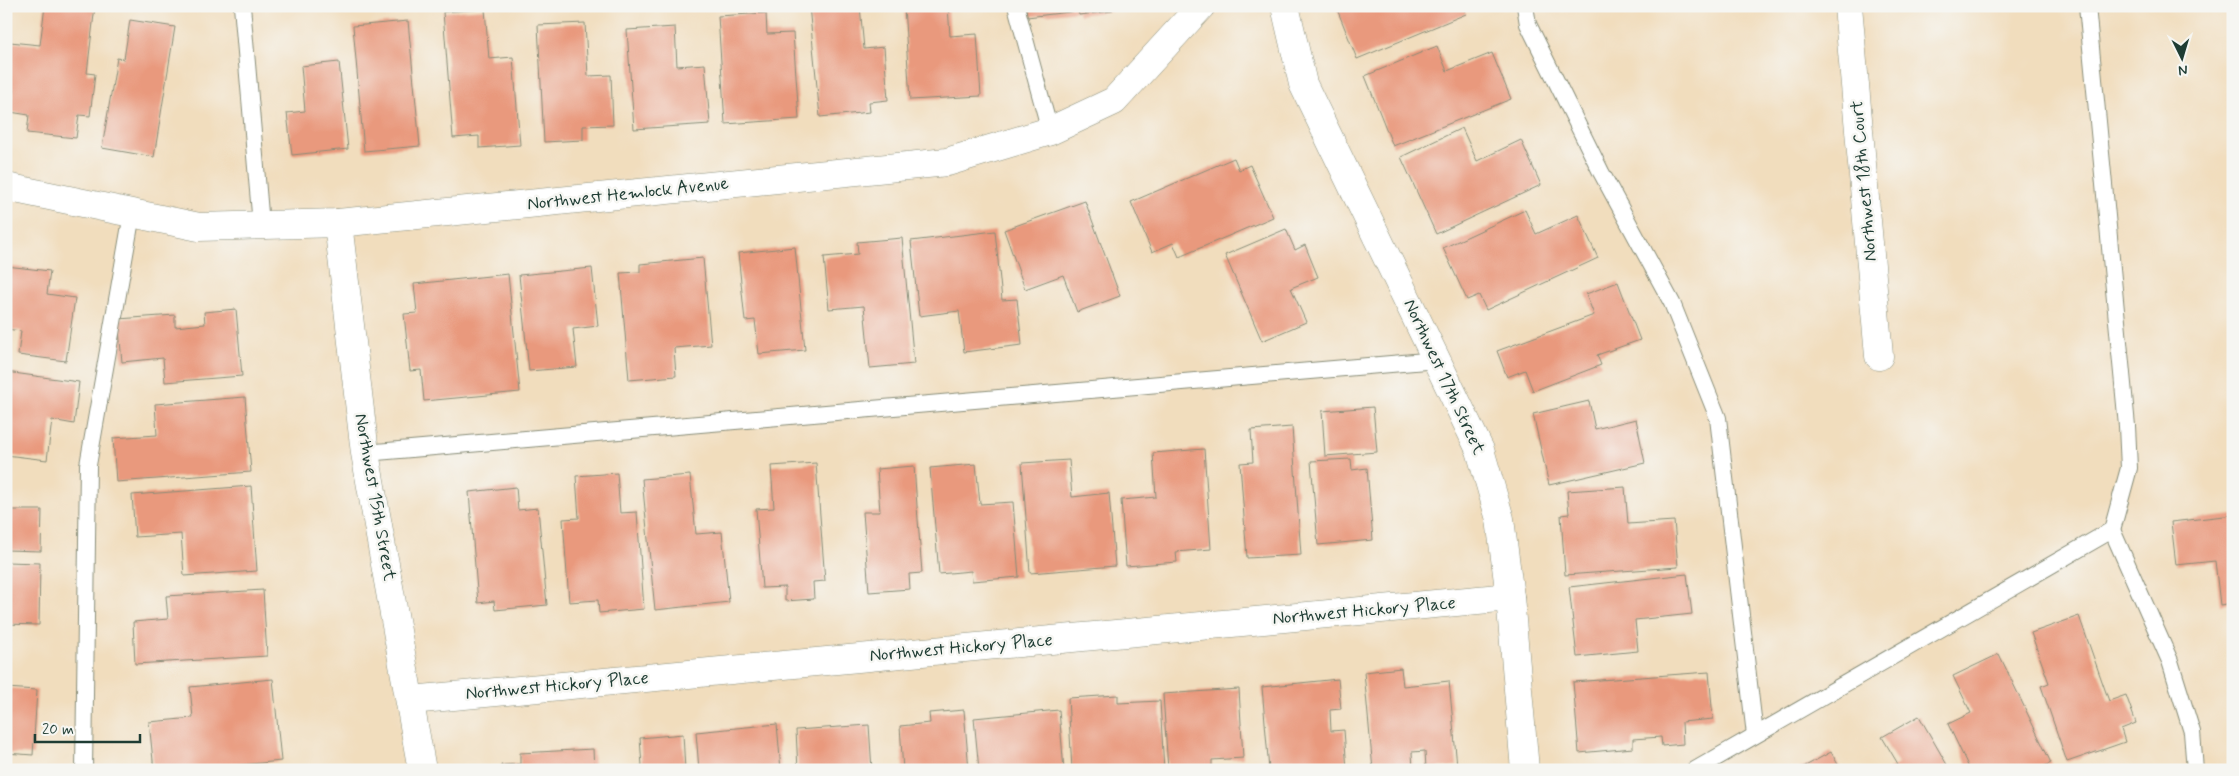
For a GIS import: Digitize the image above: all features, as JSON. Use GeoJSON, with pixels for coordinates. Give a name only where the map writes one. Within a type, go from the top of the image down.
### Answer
{"type":"FeatureCollection","features":[{"type":"Feature","properties":{"kind":"street","name":"Northwest Hemlock Avenue"},"geometry":{"type":"LineString","coordinates":[[6,187],[199,227],[338,223],[947,162],[1050,132],[1114,100],[1201,6]]}},
{"type":"Feature","properties":{"kind":"street","name":"Northwest 17th Street"},"geometry":{"type":"LineString","coordinates":[[1284,6],[1303,84],[1480,450],[1500,518],[1510,597],[1525,770]]}},
{"type":"Feature","properties":{"kind":"street","name":"Northwest 18th Court"},"geometry":{"type":"LineString","coordinates":[[1848,6],[1879,356]]}},
{"type":"Feature","properties":{"kind":"street","name":"Northwest 15th Street"},"geometry":{"type":"LineString","coordinates":[[338,223],[365,454],[411,700],[422,770]]}},
{"type":"Feature","properties":{"kind":"street","name":"Northwest Hickory Place"},"geometry":{"type":"LineString","coordinates":[[411,700],[1510,597]]}},
{"type":"Feature","properties":{"kind":"lane"},"geometry":{"type":"LineString","coordinates":[[242,6],[261,225]]}},
{"type":"Feature","properties":{"kind":"lane"},"geometry":{"type":"LineString","coordinates":[[1016,6],[1050,132]]}},
{"type":"Feature","properties":{"kind":"lane"},"geometry":{"type":"LineString","coordinates":[[1525,6],[1528,24],[1601,172],[1672,303],[1718,418],[1755,735]]}},
{"type":"Feature","properties":{"kind":"lane"},"geometry":{"type":"LineString","coordinates":[[2087,6],[2127,426],[2128,468],[2112,530],[2170,661],[2192,732],[2195,770]]}},
{"type":"Feature","properties":{"kind":"lane"},"geometry":{"type":"LineString","coordinates":[[84,770],[88,465],[132,214]]}},
{"type":"Feature","properties":{"kind":"lane"},"geometry":{"type":"LineString","coordinates":[[365,454],[1437,360]]}},
{"type":"Feature","properties":{"kind":"lane"},"geometry":{"type":"LineString","coordinates":[[1695,770],[2112,530]]}},
{"type":"Feature","properties":{"kind":"building"},"geometry":{"type":"Polygon","coordinates":[[[45,6],[95,6],[87,73],[95,74],[90,116],[79,115],[76,138],[27,133],[29,115],[10,112],[13,90],[6,90],[6,71],[10,42],[40,45],[45,6]]]}},
{"type":"Feature","properties":{"kind":"building"},"geometry":{"type":"Polygon","coordinates":[[[809,6],[860,6],[864,49],[884,47],[888,100],[869,102],[870,112],[820,117],[809,6]]]}},
{"type":"Feature","properties":{"kind":"building"},"geometry":{"type":"Polygon","coordinates":[[[904,6],[948,6],[950,36],[977,34],[981,96],[910,100],[904,6]]]}},
{"type":"Feature","properties":{"kind":"building"},"geometry":{"type":"Polygon","coordinates":[[[1026,6],[1111,6],[1112,11],[1079,15],[1078,11],[1027,17],[1026,6]]]}},
{"type":"Feature","properties":{"kind":"building"},"geometry":{"type":"Polygon","coordinates":[[[1344,6],[1463,6],[1466,14],[1357,59],[1337,9],[1344,6]]]}},
{"type":"Feature","properties":{"kind":"building"},"geometry":{"type":"Polygon","coordinates":[[[485,9],[489,59],[513,57],[520,145],[479,148],[479,136],[453,138],[443,12],[485,9]]]}},
{"type":"Feature","properties":{"kind":"building"},"geometry":{"type":"Polygon","coordinates":[[[766,13],[767,34],[793,33],[799,119],[725,124],[718,16],[766,13]]]}},
{"type":"Feature","properties":{"kind":"building"},"geometry":{"type":"Polygon","coordinates":[[[130,20],[175,27],[154,157],[102,148],[117,58],[124,59],[130,20]]]}},
{"type":"Feature","properties":{"kind":"building"},"geometry":{"type":"Polygon","coordinates":[[[408,21],[420,146],[364,151],[353,26],[408,21]]]}},
{"type":"Feature","properties":{"kind":"building"},"geometry":{"type":"Polygon","coordinates":[[[585,23],[588,76],[611,75],[613,125],[583,126],[583,140],[544,142],[538,25],[585,23]]]}},
{"type":"Feature","properties":{"kind":"building"},"geometry":{"type":"Polygon","coordinates":[[[675,27],[677,66],[705,64],[710,124],[634,129],[627,30],[675,27]]]}},
{"type":"Feature","properties":{"kind":"building"},"geometry":{"type":"Polygon","coordinates":[[[1437,46],[1447,71],[1492,53],[1511,99],[1393,146],[1365,76],[1437,46]]]}},
{"type":"Feature","properties":{"kind":"building"},"geometry":{"type":"Polygon","coordinates":[[[339,62],[348,149],[292,155],[287,113],[305,111],[301,66],[339,62]]]}},
{"type":"Feature","properties":{"kind":"building"},"geometry":{"type":"Polygon","coordinates":[[[1462,128],[1477,161],[1521,140],[1541,185],[1436,234],[1401,157],[1462,128]]]}},
{"type":"Feature","properties":{"kind":"building"},"geometry":{"type":"Polygon","coordinates":[[[1234,158],[1239,170],[1250,165],[1273,217],[1179,257],[1173,243],[1152,252],[1131,202],[1234,158]]]}},
{"type":"Feature","properties":{"kind":"building"},"geometry":{"type":"Polygon","coordinates":[[[1085,201],[1120,296],[1077,312],[1063,275],[1025,289],[1004,230],[1085,201]]]}},
{"type":"Feature","properties":{"kind":"building"},"geometry":{"type":"Polygon","coordinates":[[[1525,210],[1536,234],[1578,215],[1598,258],[1486,310],[1479,295],[1467,300],[1443,248],[1525,210]]]}},
{"type":"Feature","properties":{"kind":"building"},"geometry":{"type":"Polygon","coordinates":[[[1286,229],[1295,250],[1305,245],[1318,277],[1291,288],[1306,322],[1262,341],[1225,255],[1286,229]]]}},
{"type":"Feature","properties":{"kind":"building"},"geometry":{"type":"Polygon","coordinates":[[[995,231],[1002,300],[1017,299],[1022,345],[964,352],[959,311],[919,316],[911,241],[995,231]]]}},
{"type":"Feature","properties":{"kind":"building"},"geometry":{"type":"Polygon","coordinates":[[[902,238],[914,364],[870,368],[864,306],[829,309],[824,257],[858,254],[857,242],[902,238]]]}},
{"type":"Feature","properties":{"kind":"building"},"geometry":{"type":"Polygon","coordinates":[[[795,247],[805,350],[759,354],[755,320],[745,321],[738,253],[795,247]]]}},
{"type":"Feature","properties":{"kind":"building"},"geometry":{"type":"Polygon","coordinates":[[[703,258],[711,345],[674,348],[676,376],[629,380],[620,273],[640,272],[640,264],[703,258]]]}},
{"type":"Feature","properties":{"kind":"building"},"geometry":{"type":"Polygon","coordinates":[[[6,266],[50,271],[47,294],[75,298],[66,361],[18,355],[21,331],[6,329],[6,266]]]}},
{"type":"Feature","properties":{"kind":"building"},"geometry":{"type":"Polygon","coordinates":[[[592,268],[598,326],[573,329],[577,367],[529,371],[519,275],[592,268]]]}},
{"type":"Feature","properties":{"kind":"building"},"geometry":{"type":"Polygon","coordinates":[[[508,274],[520,392],[424,401],[421,370],[410,371],[404,314],[417,313],[414,284],[508,274]]]}},
{"type":"Feature","properties":{"kind":"building"},"geometry":{"type":"Polygon","coordinates":[[[1618,282],[1640,340],[1597,355],[1601,365],[1533,391],[1525,370],[1507,377],[1497,351],[1594,315],[1586,294],[1618,282]]]}},
{"type":"Feature","properties":{"kind":"building"},"geometry":{"type":"Polygon","coordinates":[[[236,309],[242,376],[165,382],[163,358],[122,362],[118,319],[175,315],[175,327],[205,324],[204,312],[236,309]]]}},
{"type":"Feature","properties":{"kind":"building"},"geometry":{"type":"Polygon","coordinates":[[[6,372],[79,382],[74,424],[52,420],[47,460],[6,455],[6,372]]]}},
{"type":"Feature","properties":{"kind":"building"},"geometry":{"type":"Polygon","coordinates":[[[245,397],[251,472],[116,482],[113,438],[157,435],[155,404],[245,397]]]}},
{"type":"Feature","properties":{"kind":"building"},"geometry":{"type":"Polygon","coordinates":[[[1589,401],[1595,429],[1636,419],[1645,463],[1549,485],[1533,414],[1589,401]]]}},
{"type":"Feature","properties":{"kind":"building"},"geometry":{"type":"Polygon","coordinates":[[[1373,407],[1377,452],[1325,456],[1322,411],[1373,407]]]}},
{"type":"Feature","properties":{"kind":"building"},"geometry":{"type":"Polygon","coordinates":[[[1292,427],[1301,555],[1247,558],[1240,463],[1253,462],[1251,430],[1292,427]]]}},
{"type":"Feature","properties":{"kind":"building"},"geometry":{"type":"Polygon","coordinates":[[[1204,449],[1211,549],[1176,552],[1177,562],[1126,566],[1121,500],[1156,497],[1153,453],[1204,449]]]}},
{"type":"Feature","properties":{"kind":"building"},"geometry":{"type":"Polygon","coordinates":[[[1351,459],[1352,470],[1367,468],[1373,540],[1318,545],[1311,461],[1351,459]]]}},
{"type":"Feature","properties":{"kind":"building"},"geometry":{"type":"Polygon","coordinates":[[[1069,460],[1072,497],[1109,493],[1115,566],[1030,573],[1022,463],[1069,460]]]}},
{"type":"Feature","properties":{"kind":"building"},"geometry":{"type":"Polygon","coordinates":[[[816,463],[825,581],[813,582],[814,599],[785,601],[785,587],[762,588],[756,509],[774,508],[771,466],[816,463]]]}},
{"type":"Feature","properties":{"kind":"building"},"geometry":{"type":"Polygon","coordinates":[[[976,464],[980,504],[1013,502],[1019,577],[972,581],[971,571],[939,574],[930,468],[976,464]]]}},
{"type":"Feature","properties":{"kind":"building"},"geometry":{"type":"Polygon","coordinates":[[[914,466],[922,573],[909,574],[910,589],[869,592],[863,512],[880,512],[877,469],[914,466]]]}},
{"type":"Feature","properties":{"kind":"building"},"geometry":{"type":"Polygon","coordinates":[[[617,473],[620,513],[637,512],[644,609],[599,613],[598,600],[569,602],[563,519],[579,518],[576,476],[617,473]]]}},
{"type":"Feature","properties":{"kind":"building"},"geometry":{"type":"Polygon","coordinates":[[[690,475],[696,534],[722,532],[729,602],[655,610],[642,479],[690,475]]]}},
{"type":"Feature","properties":{"kind":"building"},"geometry":{"type":"Polygon","coordinates":[[[251,486],[257,571],[184,576],[181,534],[135,537],[132,495],[251,486]]]}},
{"type":"Feature","properties":{"kind":"building"},"geometry":{"type":"Polygon","coordinates":[[[516,487],[518,510],[538,508],[547,605],[495,610],[494,601],[478,603],[469,492],[516,487]]]}},
{"type":"Feature","properties":{"kind":"building"},"geometry":{"type":"Polygon","coordinates":[[[1625,487],[1628,524],[1674,521],[1678,567],[1565,575],[1561,515],[1569,514],[1567,491],[1625,487]]]}},
{"type":"Feature","properties":{"kind":"building"},"geometry":{"type":"Polygon","coordinates":[[[6,510],[42,510],[41,551],[6,550],[6,510]]]}},
{"type":"Feature","properties":{"kind":"building"},"geometry":{"type":"Polygon","coordinates":[[[2233,515],[2233,603],[2220,605],[2215,561],[2176,565],[2171,522],[2233,515]]]}},
{"type":"Feature","properties":{"kind":"building"},"geometry":{"type":"Polygon","coordinates":[[[6,562],[40,563],[39,625],[6,624],[6,562]]]}},
{"type":"Feature","properties":{"kind":"building"},"geometry":{"type":"Polygon","coordinates":[[[1687,574],[1692,614],[1635,620],[1638,651],[1577,657],[1569,587],[1687,574]]]}},
{"type":"Feature","properties":{"kind":"building"},"geometry":{"type":"Polygon","coordinates":[[[263,590],[267,656],[135,664],[133,622],[168,619],[166,596],[263,590]]]}},
{"type":"Feature","properties":{"kind":"building"},"geometry":{"type":"Polygon","coordinates":[[[2079,616],[2109,701],[2126,695],[2136,723],[2121,729],[2125,742],[2067,762],[2041,686],[2049,683],[2031,633],[2079,616]]]}},
{"type":"Feature","properties":{"kind":"building"},"geometry":{"type":"Polygon","coordinates":[[[1999,654],[2051,763],[2036,770],[1970,770],[1948,724],[1971,713],[1953,676],[1999,654]]]}},
{"type":"Feature","properties":{"kind":"building"},"geometry":{"type":"Polygon","coordinates":[[[1401,668],[1403,686],[1449,681],[1457,766],[1426,769],[1425,751],[1412,752],[1413,770],[1373,770],[1364,672],[1401,668]]]}},
{"type":"Feature","properties":{"kind":"building"},"geometry":{"type":"Polygon","coordinates":[[[1709,672],[1713,719],[1682,722],[1683,744],[1662,746],[1661,737],[1633,739],[1633,748],[1579,753],[1573,682],[1709,672]]]}},
{"type":"Feature","properties":{"kind":"building"},"geometry":{"type":"Polygon","coordinates":[[[273,679],[281,761],[191,770],[154,770],[149,722],[193,718],[190,687],[273,679]]]}},
{"type":"Feature","properties":{"kind":"building"},"geometry":{"type":"Polygon","coordinates":[[[1338,679],[1341,709],[1330,710],[1331,731],[1344,730],[1347,770],[1300,770],[1300,768],[1269,770],[1262,687],[1338,679]]]}},
{"type":"Feature","properties":{"kind":"building"},"geometry":{"type":"Polygon","coordinates":[[[6,688],[37,690],[33,755],[6,753],[6,688]]]}},
{"type":"Feature","properties":{"kind":"building"},"geometry":{"type":"Polygon","coordinates":[[[1239,689],[1243,758],[1212,760],[1212,770],[1168,770],[1163,694],[1239,689]]]}},
{"type":"Feature","properties":{"kind":"building"},"geometry":{"type":"Polygon","coordinates":[[[1118,695],[1118,703],[1160,701],[1164,770],[1072,770],[1068,698],[1118,695]]]}},
{"type":"Feature","properties":{"kind":"building"},"geometry":{"type":"Polygon","coordinates":[[[964,710],[969,770],[903,770],[900,726],[930,723],[929,713],[964,710]]]}},
{"type":"Feature","properties":{"kind":"building"},"geometry":{"type":"Polygon","coordinates":[[[1059,710],[1064,770],[979,770],[974,718],[1059,710]]]}},
{"type":"Feature","properties":{"kind":"building"},"geometry":{"type":"Polygon","coordinates":[[[1919,716],[1950,770],[1888,770],[1898,764],[1882,737],[1919,716]]]}},
{"type":"Feature","properties":{"kind":"building"},"geometry":{"type":"Polygon","coordinates":[[[777,724],[781,770],[699,770],[696,732],[777,724]]]}},
{"type":"Feature","properties":{"kind":"building"},"geometry":{"type":"Polygon","coordinates":[[[869,725],[872,770],[798,770],[796,730],[869,725]]]}},
{"type":"Feature","properties":{"kind":"building"},"geometry":{"type":"Polygon","coordinates":[[[683,734],[685,770],[604,770],[642,766],[640,738],[683,734]]]}},
{"type":"Feature","properties":{"kind":"building"},"geometry":{"type":"Polygon","coordinates":[[[593,749],[594,770],[502,770],[501,765],[520,764],[520,753],[593,749]]]}},
{"type":"Feature","properties":{"kind":"building"},"geometry":{"type":"Polygon","coordinates":[[[1831,752],[1841,770],[1798,770],[1831,752]]]}}]}
